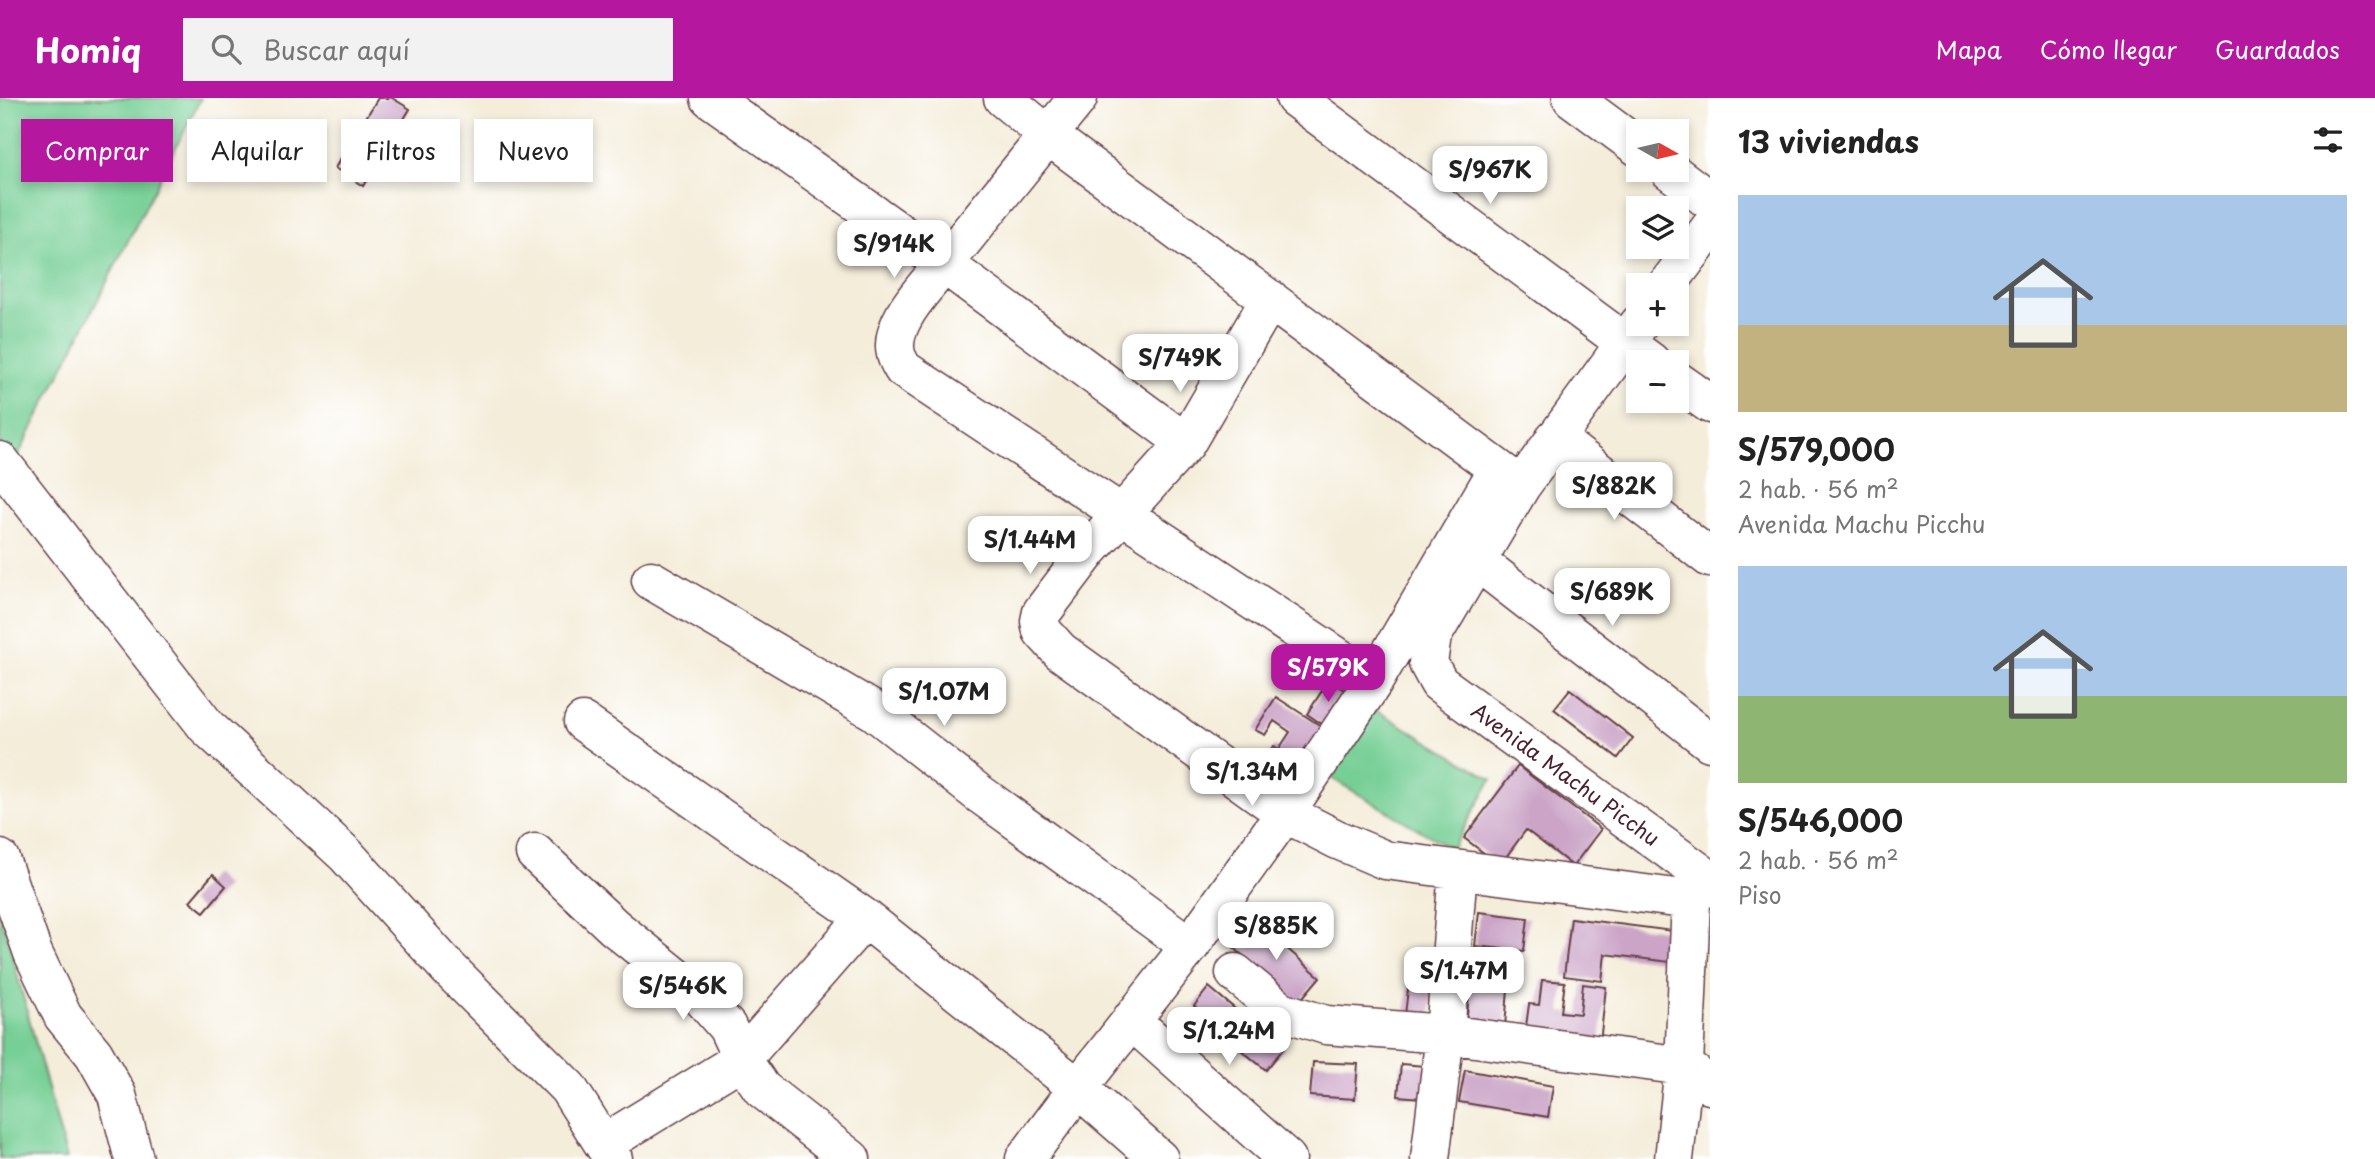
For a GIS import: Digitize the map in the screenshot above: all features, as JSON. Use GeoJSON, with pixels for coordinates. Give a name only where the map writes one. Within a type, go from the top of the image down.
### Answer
{"type":"FeatureCollection","features":[{"type":"Feature","properties":{"kind":"street"},"geometry":{"type":"LineString","coordinates":[[710,98],[944,264],[1186,443]]}},
{"type":"Feature","properties":{"kind":"street"},"geometry":{"type":"LineString","coordinates":[[1003,98],[1510,477]]}},
{"type":"Feature","properties":{"kind":"street"},"geometry":{"type":"LineString","coordinates":[[1078,98],[909,308],[897,330],[895,353],[903,369],[1374,681]]}},
{"type":"Feature","properties":{"kind":"street"},"geometry":{"type":"LineString","coordinates":[[1025,1159],[1190,946],[1285,813],[1510,477],[1555,438],[1638,343],[1295,98]]}},
{"type":"Feature","properties":{"kind":"street"},"geometry":{"type":"LineString","coordinates":[[1572,98],[1626,138]]}},
{"type":"Feature","properties":{"kind":"street"},"geometry":{"type":"LineString","coordinates":[[1685,182],[1710,201]]}},
{"type":"Feature","properties":{"kind":"street"},"geometry":{"type":"LineString","coordinates":[[1676,273],[1710,228]]}},
{"type":"Feature","properties":{"kind":"street"},"geometry":{"type":"LineString","coordinates":[[1270,299],[1186,443],[1089,550],[1042,612],[1042,631],[1059,651],[1285,813],[1385,860],[1458,870],[1703,886],[1697,1075],[1674,1159]]}},
{"type":"Feature","properties":{"kind":"street"},"geometry":{"type":"LineString","coordinates":[[1689,389],[1710,404]]}},
{"type":"Feature","properties":{"kind":"street"},"geometry":{"type":"LineString","coordinates":[[1555,438],[1710,558]]}},
{"type":"Feature","properties":{"kind":"street"},"geometry":{"type":"LineString","coordinates":[[0,461],[207,727],[346,855],[448,968],[568,1088],[609,1151],[742,1059],[865,918]]}},
{"type":"Feature","properties":{"kind":"street"},"geometry":{"type":"LineString","coordinates":[[1510,477],[1477,561],[1710,742]]}},
{"type":"Feature","properties":{"kind":"street","name":"Avenida Machu Picchu"},"geometry":{"type":"LineString","coordinates":[[1477,561],[1432,636],[1428,663],[1439,683],[1703,886]]}},
{"type":"Feature","properties":{"kind":"street"},"geometry":{"type":"LineString","coordinates":[[651,580],[874,710],[977,792],[1190,946]]}},
{"type":"Feature","properties":{"kind":"street"},"geometry":{"type":"LineString","coordinates":[[583,722],[865,918],[1078,1088],[1159,1159]]}},
{"type":"Feature","properties":{"kind":"street"},"geometry":{"type":"LineString","coordinates":[[535,853],[614,927],[701,998],[727,1027],[742,1059],[762,1088],[851,1159]]}},
{"type":"Feature","properties":{"kind":"street"},"geometry":{"type":"LineString","coordinates":[[0,859],[33,953],[63,1017],[94,1054],[117,1095],[134,1159]]}},
{"type":"Feature","properties":{"kind":"street"},"geometry":{"type":"LineString","coordinates":[[1430,1159],[1445,1034],[1458,870]]}},
{"type":"Feature","properties":{"kind":"street"},"geometry":{"type":"LineString","coordinates":[[1235,973],[1281,1011],[1326,1025],[1445,1034],[1697,1075]]}},
{"type":"Feature","properties":{"kind":"street"},"geometry":{"type":"LineString","coordinates":[[1131,1020],[1287,1159]]}},
{"type":"Feature","properties":{"kind":"green space"},"geometry":{"type":"Polygon","coordinates":[[[0,98],[201,98],[190,119],[187,119],[187,125],[173,153],[173,119],[21,119],[21,182],[158,182],[0,491],[0,98]]]}},
{"type":"Feature","properties":{"kind":"green space"},"geometry":{"type":"Polygon","coordinates":[[[1372,708],[1492,779],[1452,849],[1331,778],[1372,708]]]}},
{"type":"Feature","properties":{"kind":"green space"},"geometry":{"type":"Polygon","coordinates":[[[0,911],[67,1159],[0,1159],[0,911]]]}},
{"type":"Feature","properties":{"kind":"building"},"geometry":{"type":"Polygon","coordinates":[[[378,98],[392,98],[410,109],[404,119],[365,119],[378,98]]]}},
{"type":"Feature","properties":{"kind":"building"},"geometry":{"type":"Polygon","coordinates":[[[341,158],[341,172],[335,168],[341,158]]]}},
{"type":"Feature","properties":{"kind":"building"},"geometry":{"type":"Polygon","coordinates":[[[1329,680],[1350,694],[1328,728],[1307,714],[1329,680]]]}},
{"type":"Feature","properties":{"kind":"building"},"geometry":{"type":"Polygon","coordinates":[[[1570,689],[1633,738],[1618,758],[1554,709],[1570,689]]]}},
{"type":"Feature","properties":{"kind":"building"},"geometry":{"type":"Polygon","coordinates":[[[1276,697],[1327,730],[1281,803],[1259,788],[1270,770],[1262,765],[1274,746],[1279,749],[1290,732],[1274,721],[1265,735],[1255,730],[1276,697]]]}},
{"type":"Feature","properties":{"kind":"building"},"geometry":{"type":"Polygon","coordinates":[[[1518,766],[1601,829],[1573,866],[1526,830],[1500,865],[1464,838],[1518,766]]]}},
{"type":"Feature","properties":{"kind":"building"},"geometry":{"type":"Polygon","coordinates":[[[213,874],[226,886],[204,912],[190,901],[213,874]]]}},
{"type":"Feature","properties":{"kind":"building"},"geometry":{"type":"Polygon","coordinates":[[[1479,912],[1528,918],[1524,951],[1475,946],[1479,912]]]}},
{"type":"Feature","properties":{"kind":"building"},"geometry":{"type":"Polygon","coordinates":[[[1571,918],[1681,932],[1678,963],[1605,954],[1602,981],[1564,976],[1571,918]]]}},
{"type":"Feature","properties":{"kind":"building"},"geometry":{"type":"Polygon","coordinates":[[[1254,920],[1320,977],[1298,1003],[1232,946],[1254,920]]]}},
{"type":"Feature","properties":{"kind":"building"},"geometry":{"type":"Polygon","coordinates":[[[1410,972],[1435,975],[1430,1018],[1405,1015],[1410,972]]]}},
{"type":"Feature","properties":{"kind":"building"},"geometry":{"type":"Polygon","coordinates":[[[1542,980],[1565,982],[1561,1012],[1580,1014],[1583,984],[1606,987],[1600,1043],[1525,1034],[1529,1004],[1539,1005],[1542,980]]]}},
{"type":"Feature","properties":{"kind":"building"},"geometry":{"type":"Polygon","coordinates":[[[1470,986],[1508,989],[1504,1039],[1465,1035],[1470,986]]]}},
{"type":"Feature","properties":{"kind":"building"},"geometry":{"type":"Polygon","coordinates":[[[1209,987],[1241,1014],[1226,1033],[1194,1006],[1209,987]]]}},
{"type":"Feature","properties":{"kind":"building"},"geometry":{"type":"Polygon","coordinates":[[[1247,1019],[1284,1048],[1266,1070],[1230,1041],[1247,1019]]]}},
{"type":"Feature","properties":{"kind":"building"},"geometry":{"type":"Polygon","coordinates":[[[1313,1062],[1358,1064],[1355,1099],[1310,1096],[1313,1062]]]}},
{"type":"Feature","properties":{"kind":"building"},"geometry":{"type":"Polygon","coordinates":[[[1401,1064],[1436,1067],[1433,1099],[1398,1096],[1401,1064]]]}},
{"type":"Feature","properties":{"kind":"building"},"geometry":{"type":"Polygon","coordinates":[[[1465,1070],[1553,1086],[1548,1117],[1459,1102],[1465,1070]]]}}]}
